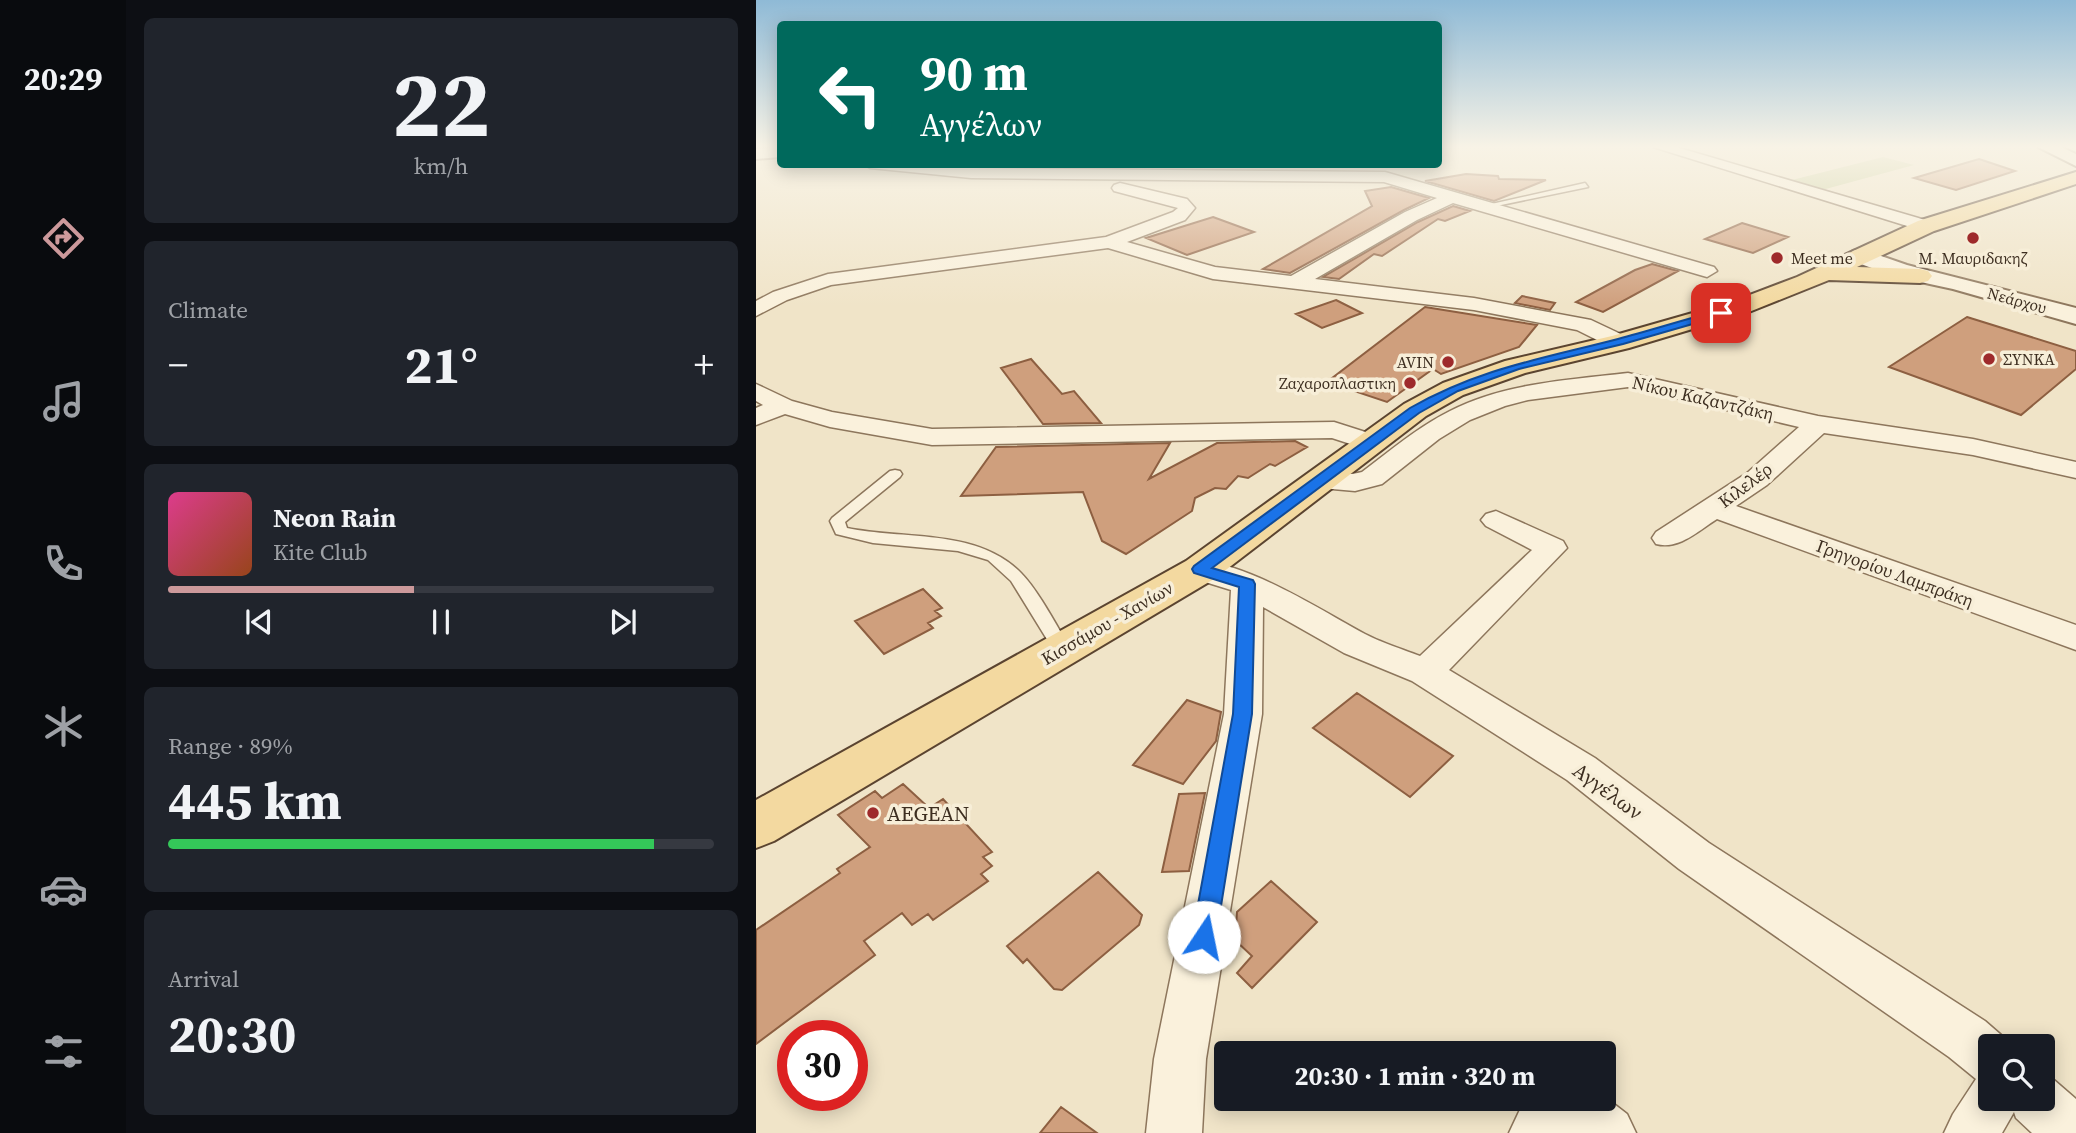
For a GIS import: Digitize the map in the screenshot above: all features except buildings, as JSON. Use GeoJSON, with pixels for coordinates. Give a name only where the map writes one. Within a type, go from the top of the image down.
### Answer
{"type":"FeatureCollection","features":[{"type":"Feature","properties":{"kind":"main road","name":"Κισσάμου - Χανίων"},"geometry":{"type":"LineString","coordinates":[[756,826],[1200,569],[1415,411],[1453,389],[1515,367],[1619,342],[1740,307],[1817,277],[1926,226],[2008,200]]}},
{"type":"Feature","properties":{"kind":"main road"},"geometry":{"type":"LineString","coordinates":[[1817,277],[1874,273],[1924,274]]}},
{"type":"Feature","properties":{"kind":"street"},"geometry":{"type":"LineString","coordinates":[[756,310],[780,296],[828,280],[1109,242],[1180,216],[1187,208],[1181,202],[1173,200]]}},
{"type":"Feature","properties":{"kind":"street"},"geometry":{"type":"LineString","coordinates":[[1294,283],[1411,216],[1447,200]]}},
{"type":"Feature","properties":{"kind":"street"},"geometry":{"type":"LineString","coordinates":[[1457,200],[1707,271]]}},
{"type":"Feature","properties":{"kind":"street"},"geometry":{"type":"LineString","coordinates":[[1838,200],[1926,226]]}},
{"type":"Feature","properties":{"kind":"street"},"geometry":{"type":"LineString","coordinates":[[1109,242],[1213,273],[1474,304],[1583,325],[1619,342]]}},
{"type":"Feature","properties":{"kind":"street","name":"Νεάρχου"},"geometry":{"type":"LineString","coordinates":[[1865,254],[1883,267],[1924,274],[2076,316]]}},
{"type":"Feature","properties":{"kind":"street","name":"Νίκου Καζαντζάκη"},"geometry":{"type":"LineString","coordinates":[[1320,481],[1356,482],[1371,478],[1430,433],[1461,415],[1527,393],[1628,380],[1642,381],[1818,424],[1973,447],[2076,470]]}},
{"type":"Feature","properties":{"kind":"street"},"geometry":{"type":"LineString","coordinates":[[756,391],[772,411],[932,436],[1334,430],[1372,443]]}},
{"type":"Feature","properties":{"kind":"street","name":"Κιλελέρ"},"geometry":{"type":"LineString","coordinates":[[1667,538],[1757,479],[1818,424]]}},
{"type":"Feature","properties":{"kind":"street","name":"Γρηγορίου Λαμπράκη"},"geometry":{"type":"LineString","coordinates":[[1715,508],[2076,638]]}},
{"type":"Feature","properties":{"kind":"street"},"geometry":{"type":"LineString","coordinates":[[1425,672],[1552,548],[1496,520]]}},
{"type":"Feature","properties":{"kind":"street","name":"Αγγέλων"},"geometry":{"type":"LineString","coordinates":[[1200,569],[1247,584],[1356,644],[1425,672],[1581,769],[1694,856],[1978,1049]]}},
{"type":"Feature","properties":{"kind":"street"},"geometry":{"type":"LineString","coordinates":[[1174,1133],[1180,1059],[1243,714],[1247,584]]}},
{"type":"Feature","properties":{"kind":"street"},"geometry":{"type":"LineString","coordinates":[[1537,1133],[1546,1115],[1556,1109],[1568,1109],[1592,1119],[1608,1133]]}},
{"type":"Feature","properties":{"kind":"street"},"geometry":{"type":"LineString","coordinates":[[1972,1133],[1985,1111]]}},
{"type":"Feature","properties":{"kind":"street"},"geometry":{"type":"LineString","coordinates":[[2048,1111],[2073,1133]]}},
{"type":"Feature","properties":{"kind":"lane"},"geometry":{"type":"LineString","coordinates":[[1482,207],[1515,200]]}},
{"type":"Feature","properties":{"kind":"lane"},"geometry":{"type":"LineString","coordinates":[[895,474],[837,521],[841,531],[873,538],[960,545],[993,557],[1017,578],[1062,650]]}},
{"type":"Feature","properties":{"kind":"place","name":"Μ. Μαυριδακηζ"},"geometry":{"type":"Point","coordinates":[1973,238]}},
{"type":"Feature","properties":{"kind":"place","name":"Meet me"},"geometry":{"type":"Point","coordinates":[1777,258]}},
{"type":"Feature","properties":{"kind":"place","name":"ΣΥΝΚΑ"},"geometry":{"type":"Point","coordinates":[1989,359]}},
{"type":"Feature","properties":{"kind":"place","name":"AVIN"},"geometry":{"type":"Point","coordinates":[1448,362]}},
{"type":"Feature","properties":{"kind":"place","name":"Ζαχαροπλαστικη"},"geometry":{"type":"Point","coordinates":[1410,383]}},
{"type":"Feature","properties":{"kind":"place","name":"AEGEAN"},"geometry":{"type":"Point","coordinates":[873,813]}},
{"type":"Feature","properties":{"kind":"route"},"geometry":{"type":"LineString","coordinates":[[1204,937],[1243,714],[1247,584],[1200,569],[1224,554],[1415,411],[1453,389],[1515,367],[1619,342],[1721,313]]}}]}
